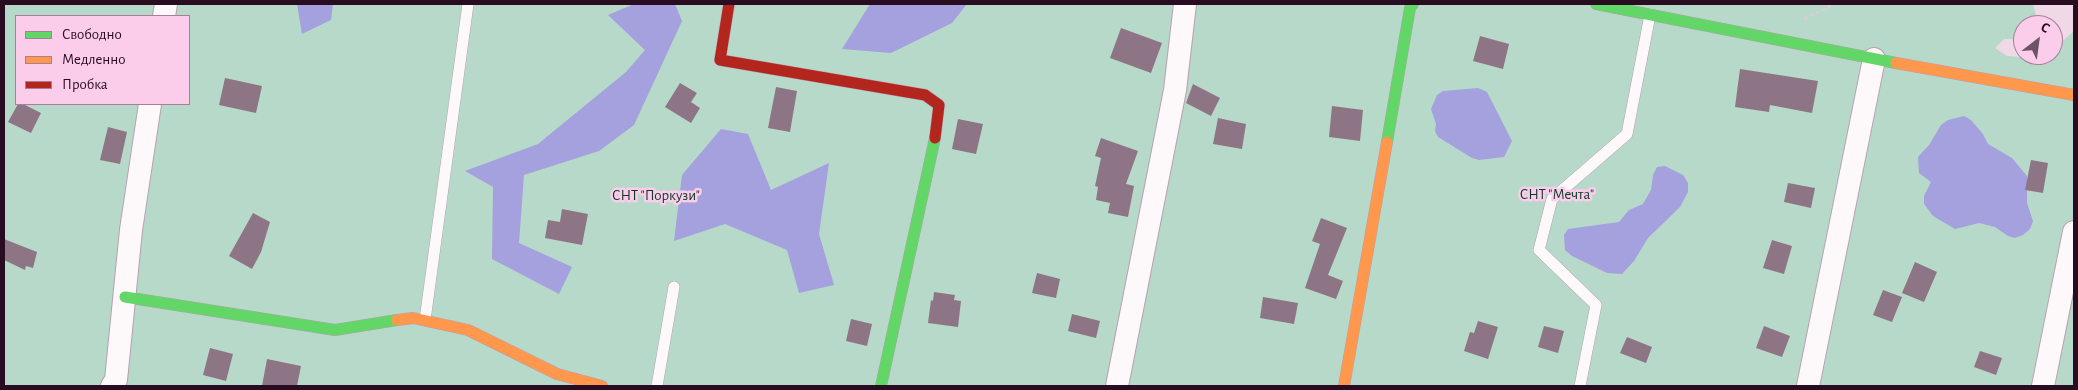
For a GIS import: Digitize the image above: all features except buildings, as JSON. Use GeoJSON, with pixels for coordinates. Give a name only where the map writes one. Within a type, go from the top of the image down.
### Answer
{"type":"FeatureCollection","features":[{"type":"Feature","properties":{"kind":"street"},"geometry":{"type":"LineString","coordinates":[[729,4],[720,60],[925,95],[939,105],[936,135],[881,386]]}},
{"type":"Feature","properties":{"kind":"street"},"geometry":{"type":"LineString","coordinates":[[1117,386],[1176,90],[1184,4]]}},
{"type":"Feature","properties":{"kind":"street"},"geometry":{"type":"LineString","coordinates":[[1344,386],[1410,8],[1413,4]]}},
{"type":"Feature","properties":{"kind":"street"},"geometry":{"type":"LineString","coordinates":[[1596,4],[1874,59],[2074,95]]}},
{"type":"Feature","properties":{"kind":"street"},"geometry":{"type":"LineString","coordinates":[[1808,386],[1874,59]]}},
{"type":"Feature","properties":{"kind":"street"},"geometry":{"type":"LineString","coordinates":[[112,386],[116,380],[131,230],[150,105]]}},
{"type":"Feature","properties":{"kind":"street"},"geometry":{"type":"LineString","coordinates":[[2043,386],[2074,232]]}},
{"type":"Feature","properties":{"kind":"street"},"geometry":{"type":"LineString","coordinates":[[125,297],[335,330],[414,318],[468,330],[557,374],[602,386]]}},
{"type":"Feature","properties":{"kind":"lane"},"geometry":{"type":"LineString","coordinates":[[424,320],[468,4]]}},
{"type":"Feature","properties":{"kind":"lane"},"geometry":{"type":"LineString","coordinates":[[1580,386],[1596,305],[1539,250],[1552,199],[1627,134],[1650,15]]}},
{"type":"Feature","properties":{"kind":"lane"},"geometry":{"type":"LineString","coordinates":[[658,386],[674,287]]}},
{"type":"Feature","properties":{"kind":"green space","name":"СНТ \"Поркузи\""},"geometry":{"type":"Polygon","coordinates":[[[4,4],[2033,4],[2036,15],[2013,15],[2013,39],[2004,39],[1995,48],[2007,56],[2013,56],[2013,65],[2063,65],[2063,40],[2074,31],[2074,386],[4,386],[4,4]]]}},
{"type":"Feature","properties":{"kind":"shaded area"},"geometry":{"type":"Polygon","coordinates":[[[297,4],[333,4],[331,20],[302,34],[297,4]]]}},
{"type":"Feature","properties":{"kind":"shaded area"},"geometry":{"type":"Polygon","coordinates":[[[634,4],[675,4],[682,21],[634,125],[599,151],[524,175],[519,243],[572,267],[559,294],[492,259],[493,187],[465,171],[538,144],[626,72],[645,50],[608,15],[634,4]]]}},
{"type":"Feature","properties":{"kind":"shaded area"},"geometry":{"type":"Polygon","coordinates":[[[870,4],[967,4],[952,23],[891,53],[842,49],[870,4]]]}},
{"type":"Feature","properties":{"kind":"shaded area"},"geometry":{"type":"Polygon","coordinates":[[[1478,88],[1487,92],[1512,141],[1504,157],[1479,160],[1472,158],[1438,137],[1435,131],[1436,124],[1431,109],[1437,95],[1443,91],[1478,88]]]}},
{"type":"Feature","properties":{"kind":"shaded area"},"geometry":{"type":"Polygon","coordinates":[[[1964,116],[1971,120],[1983,134],[1988,144],[2012,158],[2027,176],[2027,203],[2033,221],[2030,229],[2023,235],[2015,238],[2008,236],[1995,227],[1979,223],[1955,229],[1933,216],[1924,204],[1924,196],[1931,182],[1919,173],[1918,157],[1929,145],[1941,125],[1948,120],[1964,116]]]}},
{"type":"Feature","properties":{"kind":"shaded area"},"geometry":{"type":"Polygon","coordinates":[[[721,129],[748,134],[771,190],[829,163],[819,234],[834,285],[799,293],[787,250],[725,224],[674,241],[682,175],[721,129]]]}},
{"type":"Feature","properties":{"kind":"shaded area"},"geometry":{"type":"Polygon","coordinates":[[[1665,166],[1683,175],[1688,183],[1688,192],[1680,207],[1648,238],[1634,261],[1622,274],[1607,273],[1572,256],[1565,250],[1564,235],[1568,229],[1619,222],[1629,210],[1643,204],[1651,190],[1653,175],[1657,167],[1665,166]]]}},
{"type":"Feature","properties":{"kind":"traffic: fast"},"geometry":{"type":"LineString","coordinates":[[1387,142],[1410,8],[1413,4]]}},
{"type":"Feature","properties":{"kind":"traffic: fast"},"geometry":{"type":"LineString","coordinates":[[1596,4],[1896,63]]}},
{"type":"Feature","properties":{"kind":"traffic: fast"},"geometry":{"type":"LineString","coordinates":[[881,386],[935,138]]}},
{"type":"Feature","properties":{"kind":"traffic: fast"},"geometry":{"type":"LineString","coordinates":[[125,297],[335,330],[397,320]]}},
{"type":"Feature","properties":{"kind":"traffic: slow"},"geometry":{"type":"LineString","coordinates":[[1896,63],[2074,95]]}},
{"type":"Feature","properties":{"kind":"traffic: slow"},"geometry":{"type":"LineString","coordinates":[[1344,386],[1387,142]]}},
{"type":"Feature","properties":{"kind":"traffic: slow"},"geometry":{"type":"LineString","coordinates":[[397,320],[413,318],[468,330],[557,374],[602,386]]}},
{"type":"Feature","properties":{"kind":"traffic: jam"},"geometry":{"type":"LineString","coordinates":[[729,4],[720,60],[925,95],[939,105],[935,138]]}},
{"type":"Feature","properties":{"kind":"park label","name":"СНТ \"Мечта\""},"geometry":{"type":"Point","coordinates":[1557,194]}}]}
